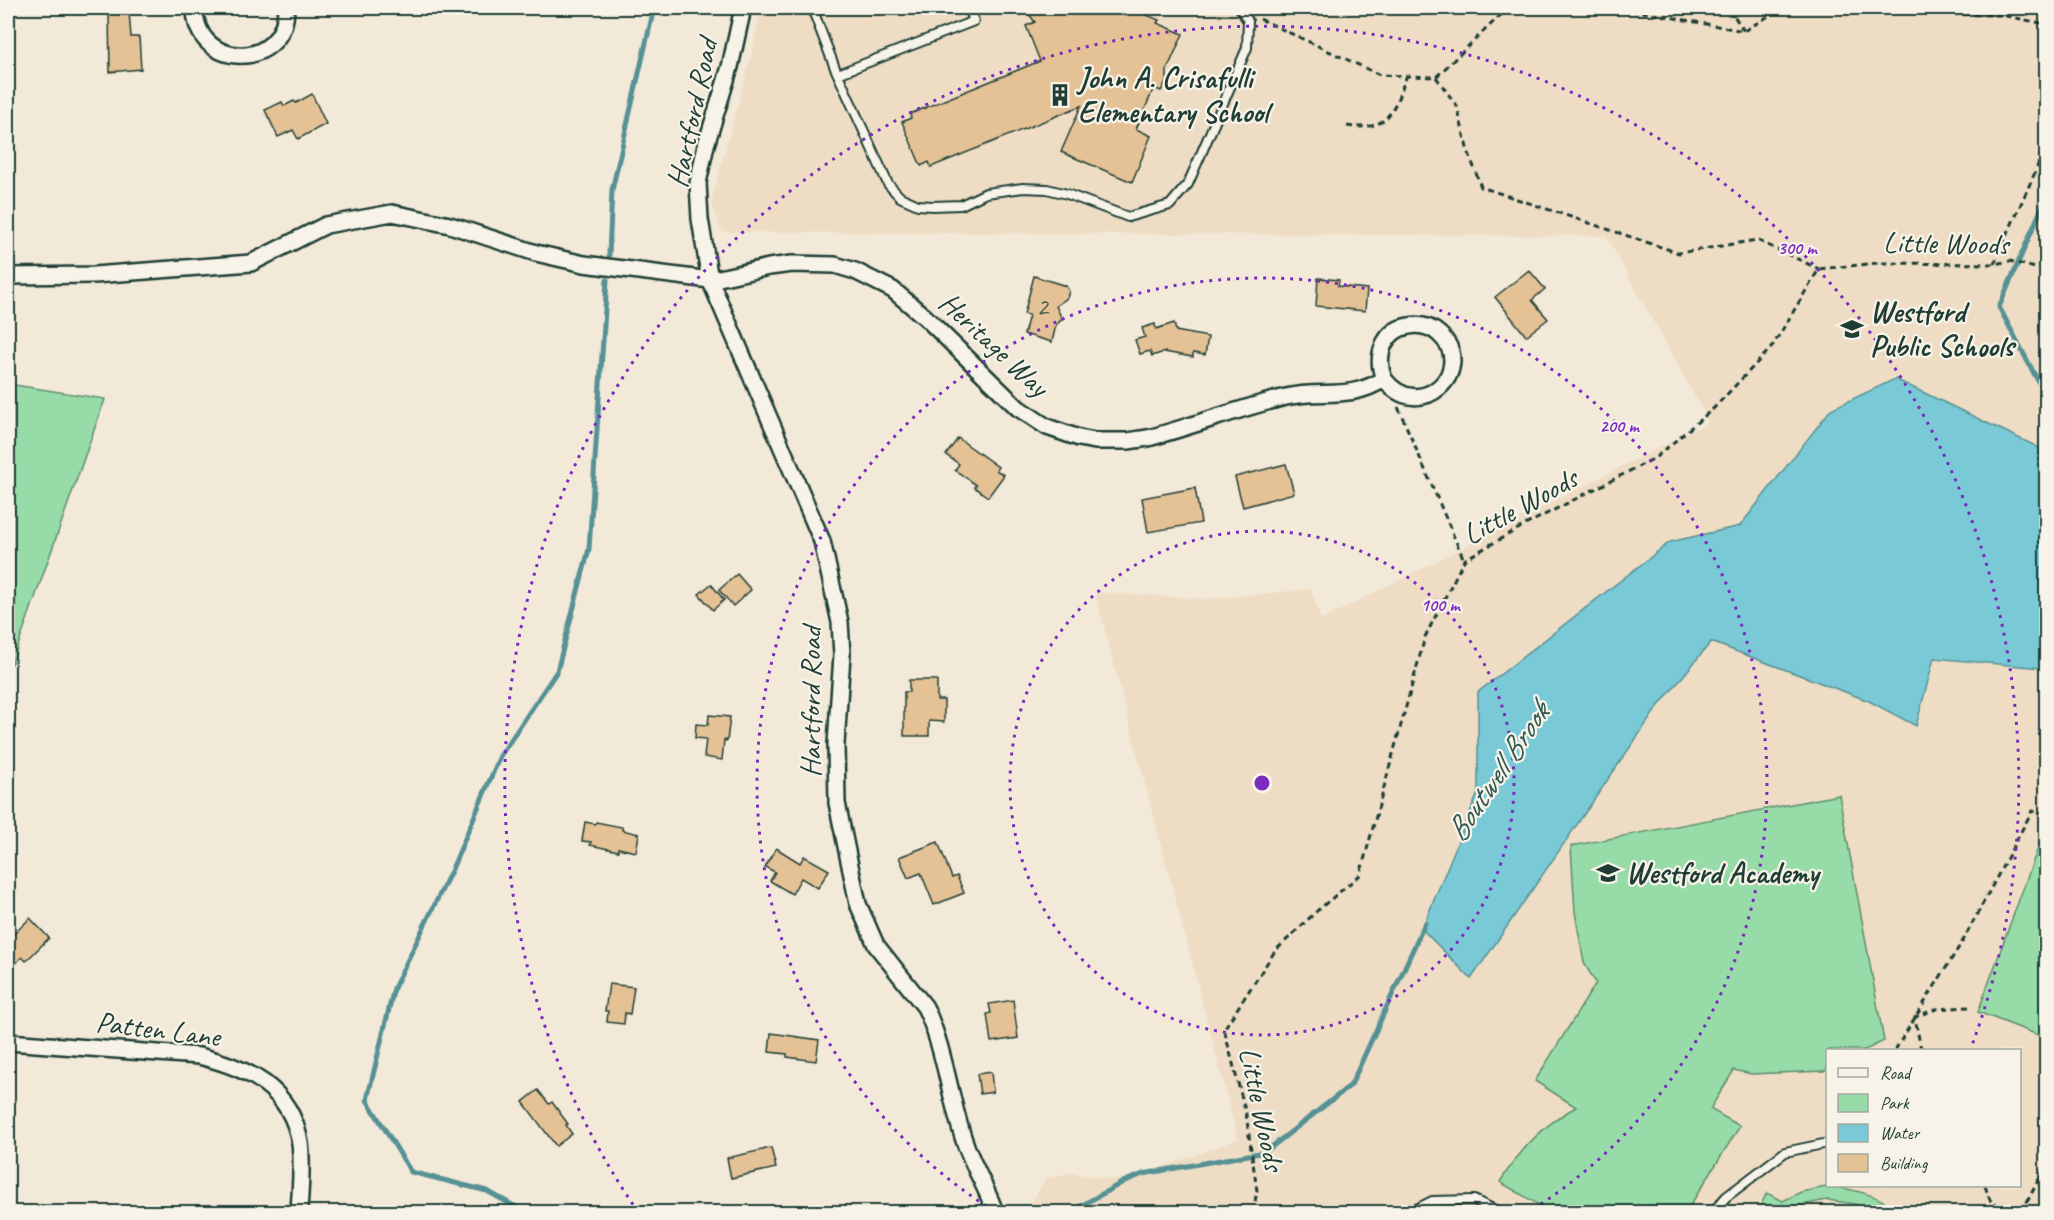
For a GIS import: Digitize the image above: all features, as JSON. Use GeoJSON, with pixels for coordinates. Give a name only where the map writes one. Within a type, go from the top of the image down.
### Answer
{"type":"FeatureCollection","features":[{"type":"Feature","properties":{"kind":"street"},"geometry":{"type":"LineString","coordinates":[[195,8],[197,25],[207,41],[223,52],[241,56],[260,52],[275,40],[284,24],[286,8]]}},
{"type":"Feature","properties":{"kind":"street","name":"Hartford Road"},"geometry":{"type":"LineString","coordinates":[[743,8],[730,67],[706,145],[698,183],[700,219],[710,280],[822,541],[840,622],[842,656],[836,744],[837,803],[858,904],[876,945],[925,1007],[930,1018],[938,1038],[964,1141],[995,1212]]}},
{"type":"Feature","properties":{"kind":"street","name":"Heritage Way"},"geometry":{"type":"LineString","coordinates":[[8,276],[94,275],[251,263],[326,225],[392,213],[450,225],[536,253],[584,264],[710,280],[792,264],[835,266],[855,270],[876,280],[910,303],[1018,408],[1047,427],[1095,441],[1128,441],[1148,438],[1288,396],[1359,392],[1387,382]]}},
{"type":"Feature","properties":{"kind":"street"},"geometry":{"type":"LineString","coordinates":[[1418,325],[1433,330],[1445,340],[1452,363],[1447,378],[1437,390],[1431,394],[1416,397],[1401,394],[1387,382],[1379,365],[1381,350],[1389,336],[1395,331],[1402,327],[1418,325]]}},
{"type":"Feature","properties":{"kind":"street","name":"Patten Lane"},"geometry":{"type":"LineString","coordinates":[[8,1042],[199,1056],[225,1062],[255,1076],[277,1094],[295,1124],[300,1145],[299,1212]]}},
{"type":"Feature","properties":{"kind":"lane"},"geometry":{"type":"LineString","coordinates":[[812,8],[838,74],[888,184],[900,197],[918,205],[961,205],[986,193],[1023,188],[1047,189],[1067,194],[1128,217],[1170,205],[1188,184],[1247,48],[1248,21],[1241,9]]}},
{"type":"Feature","properties":{"kind":"lane"},"geometry":{"type":"LineString","coordinates":[[838,74],[974,21],[969,8]]}},
{"type":"Feature","properties":{"kind":"lane"},"geometry":{"type":"LineString","coordinates":[[1713,1212],[1726,1197],[1785,1152],[1826,1143]]}},
{"type":"Feature","properties":{"kind":"lane"},"geometry":{"type":"LineString","coordinates":[[1410,1212],[1432,1201],[1474,1200],[1499,1212]]}},
{"type":"Feature","properties":{"kind":"path"},"geometry":{"type":"LineString","coordinates":[[1241,9],[1380,75],[1436,77],[1508,8]]}},
{"type":"Feature","properties":{"kind":"path"},"geometry":{"type":"LineString","coordinates":[[1621,8],[1744,32],[1782,8]]}},
{"type":"Feature","properties":{"kind":"path"},"geometry":{"type":"LineString","coordinates":[[1729,8],[1744,32]]}},
{"type":"Feature","properties":{"kind":"path"},"geometry":{"type":"LineString","coordinates":[[1922,8],[1941,14],[2001,15],[2046,24]]}},
{"type":"Feature","properties":{"kind":"path"},"geometry":{"type":"LineString","coordinates":[[1347,126],[1365,129],[1381,123],[1395,105],[1407,75]]}},
{"type":"Feature","properties":{"kind":"path"},"geometry":{"type":"LineString","coordinates":[[1436,77],[1456,106],[1467,148],[1481,187],[1678,253],[1756,240],[1819,269]]}},
{"type":"Feature","properties":{"kind":"path"},"geometry":{"type":"LineString","coordinates":[[1994,264],[2037,168],[2046,134]]}},
{"type":"Feature","properties":{"kind":"path","name":"Little Woods"},"geometry":{"type":"LineString","coordinates":[[1253,1212],[1257,1191],[1246,1113],[1224,1029],[1275,951],[1360,874],[1425,637],[1464,560],[1523,526],[1655,458],[1714,408],[1772,347],[1819,269],[1878,262],[1994,264],[2010,261],[2046,271]]}},
{"type":"Feature","properties":{"kind":"path"},"geometry":{"type":"LineString","coordinates":[[1387,382],[1464,560]]}},
{"type":"Feature","properties":{"kind":"path"},"geometry":{"type":"LineString","coordinates":[[1896,1049],[1964,939],[2032,811],[2046,813]]}},
{"type":"Feature","properties":{"kind":"path"},"geometry":{"type":"LineString","coordinates":[[1915,1017],[1936,1009],[1969,1007]]}},
{"type":"Feature","properties":{"kind":"path"},"geometry":{"type":"LineString","coordinates":[[1915,1017],[1922,1049]]}},
{"type":"Feature","properties":{"kind":"path"},"geometry":{"type":"LineString","coordinates":[[2022,1212],[2046,1165]]}},
{"type":"Feature","properties":{"kind":"path"},"geometry":{"type":"LineString","coordinates":[[1986,1187],[1990,1200],[2005,1212]]}},
{"type":"Feature","properties":{"kind":"shaded area"},"geometry":{"type":"Polygon","coordinates":[[[761,8],[2046,8],[2045,1212],[1026,1212],[1046,1178],[1070,1173],[1125,1181],[1238,1139],[1095,592],[1207,599],[1311,589],[1321,620],[1709,422],[1606,236],[722,232],[711,202],[752,53],[761,8]]]}},
{"type":"Feature","properties":{"kind":"green space"},"geometry":{"type":"Polygon","coordinates":[[[8,384],[105,399],[8,674],[8,384]]]}},
{"type":"Feature","properties":{"kind":"green space"},"geometry":{"type":"Polygon","coordinates":[[[1839,795],[1884,1041],[1867,1049],[1826,1049],[1826,1070],[1824,1071],[1751,1074],[1734,1070],[1710,1109],[1740,1126],[1686,1212],[1551,1212],[1500,1182],[1533,1139],[1576,1107],[1535,1081],[1596,983],[1584,963],[1575,912],[1571,846],[1839,795]]]}},
{"type":"Feature","properties":{"kind":"green space"},"geometry":{"type":"Polygon","coordinates":[[[2046,826],[2046,1038],[1978,1012],[2046,826]]]}},
{"type":"Feature","properties":{"kind":"green space"},"geometry":{"type":"Polygon","coordinates":[[[1836,1187],[1876,1197],[1899,1212],[1872,1212],[1855,1204],[1827,1200],[1802,1205],[1789,1212],[1757,1212],[1767,1193],[1783,1201],[1801,1192],[1836,1187]]]}},
{"type":"Feature","properties":{"kind":"water"},"geometry":{"type":"Polygon","coordinates":[[[1895,379],[2046,451],[2046,673],[2042,668],[1934,658],[1916,726],[1869,701],[1711,642],[1657,708],[1471,979],[1422,929],[1478,793],[1478,692],[1670,542],[1740,526],[1831,409],[1895,379]]]}},
{"type":"Feature","properties":{"kind":"building","name":"John A. Crisafulli Elementary School"},"geometry":{"type":"Polygon","coordinates":[[[1024,8],[1064,8],[1066,11],[1074,8],[1130,8],[1159,20],[1157,23],[1183,34],[1167,70],[1167,79],[1161,91],[1154,88],[1136,129],[1151,136],[1132,182],[1061,152],[1081,106],[931,167],[929,162],[921,166],[902,122],[911,118],[910,114],[1040,61],[1026,26],[1035,22],[1024,8]]]}},
{"type":"Feature","properties":{"kind":"building"},"geometry":{"type":"Polygon","coordinates":[[[109,12],[129,12],[131,37],[139,37],[141,69],[110,72],[109,12]]]}},
{"type":"Feature","properties":{"kind":"building"},"geometry":{"type":"Polygon","coordinates":[[[312,94],[326,124],[298,139],[293,130],[278,137],[265,110],[282,102],[284,106],[294,101],[296,103],[312,94]]]}},
{"type":"Feature","properties":{"kind":"building"},"geometry":{"type":"Polygon","coordinates":[[[1529,270],[1545,289],[1532,300],[1548,319],[1526,336],[1495,297],[1529,270]]]}},
{"type":"Feature","properties":{"kind":"building"},"geometry":{"type":"Polygon","coordinates":[[[1034,276],[1066,286],[1069,291],[1067,298],[1056,306],[1062,319],[1056,325],[1052,342],[1024,334],[1029,315],[1024,314],[1034,276]]]}},
{"type":"Feature","properties":{"kind":"building"},"geometry":{"type":"Polygon","coordinates":[[[1318,278],[1339,280],[1338,286],[1367,289],[1365,311],[1316,306],[1318,278]]]}},
{"type":"Feature","properties":{"kind":"building"},"geometry":{"type":"Polygon","coordinates":[[[1174,323],[1176,331],[1208,337],[1205,355],[1193,353],[1193,357],[1164,352],[1152,356],[1150,351],[1140,354],[1135,340],[1145,337],[1142,328],[1155,324],[1156,329],[1174,323]]]}},
{"type":"Feature","properties":{"kind":"building"},"geometry":{"type":"Polygon","coordinates":[[[958,438],[998,467],[996,470],[1004,475],[988,497],[955,470],[959,464],[946,455],[958,438]]]}},
{"type":"Feature","properties":{"kind":"building"},"geometry":{"type":"Polygon","coordinates":[[[1286,464],[1294,493],[1243,507],[1235,477],[1286,464]]]}},
{"type":"Feature","properties":{"kind":"building"},"geometry":{"type":"Polygon","coordinates":[[[1195,488],[1201,523],[1148,532],[1142,498],[1195,488]]]}},
{"type":"Feature","properties":{"kind":"building"},"geometry":{"type":"Polygon","coordinates":[[[737,574],[751,590],[733,606],[719,590],[737,574]]]}},
{"type":"Feature","properties":{"kind":"building"},"geometry":{"type":"Polygon","coordinates":[[[711,584],[724,600],[713,610],[699,594],[711,584]]]}},
{"type":"Feature","properties":{"kind":"building"},"geometry":{"type":"Polygon","coordinates":[[[909,680],[937,680],[937,700],[944,700],[944,722],[929,721],[929,736],[904,736],[904,692],[909,692],[909,680]]]}},
{"type":"Feature","properties":{"kind":"building"},"geometry":{"type":"Polygon","coordinates":[[[709,715],[730,717],[722,760],[704,757],[706,739],[695,738],[696,724],[708,725],[709,715]]]}},
{"type":"Feature","properties":{"kind":"building"},"geometry":{"type":"Polygon","coordinates":[[[585,822],[622,827],[622,830],[639,834],[636,852],[618,848],[618,851],[582,841],[585,822]]]}},
{"type":"Feature","properties":{"kind":"building"},"geometry":{"type":"Polygon","coordinates":[[[938,842],[952,878],[957,876],[964,893],[934,905],[921,873],[908,878],[899,857],[938,842]]]}},
{"type":"Feature","properties":{"kind":"building"},"geometry":{"type":"Polygon","coordinates":[[[776,848],[800,863],[804,856],[829,870],[818,888],[801,878],[792,894],[770,881],[775,872],[765,867],[776,848]]]}},
{"type":"Feature","properties":{"kind":"building"},"geometry":{"type":"Polygon","coordinates":[[[30,918],[49,938],[26,961],[22,957],[8,971],[8,940],[30,918]]]}},
{"type":"Feature","properties":{"kind":"building"},"geometry":{"type":"Polygon","coordinates":[[[609,984],[634,987],[630,1014],[625,1013],[624,1024],[607,1022],[608,1011],[605,1011],[609,984]]]}},
{"type":"Feature","properties":{"kind":"building"},"geometry":{"type":"Polygon","coordinates":[[[1013,1000],[1018,1038],[991,1042],[987,1014],[991,1013],[989,1004],[1013,1000]]]}},
{"type":"Feature","properties":{"kind":"building"},"geometry":{"type":"Polygon","coordinates":[[[771,1033],[819,1040],[816,1061],[769,1052],[771,1033]]]}},
{"type":"Feature","properties":{"kind":"building"},"geometry":{"type":"Polygon","coordinates":[[[991,1072],[993,1092],[980,1094],[977,1074],[991,1072]]]}},
{"type":"Feature","properties":{"kind":"building"},"geometry":{"type":"Polygon","coordinates":[[[538,1090],[549,1104],[552,1102],[568,1124],[566,1125],[572,1134],[556,1146],[523,1102],[538,1090]]]}},
{"type":"Feature","properties":{"kind":"building"},"geometry":{"type":"Polygon","coordinates":[[[771,1148],[776,1168],[731,1178],[727,1158],[771,1148]]]}},
{"type":"Feature","properties":{"kind":"waterway"},"geometry":{"type":"LineString","coordinates":[[609,255],[612,190],[654,8]]}},
{"type":"Feature","properties":{"kind":"waterway","name":"Boutwell Brook"},"geometry":{"type":"LineString","coordinates":[[2046,198],[1999,307],[2046,396]]}},
{"type":"Feature","properties":{"kind":"waterway"},"geometry":{"type":"LineString","coordinates":[[525,1212],[487,1191],[411,1172],[367,1100],[394,988],[452,869],[500,756],[557,671],[589,549],[607,280]]}},
{"type":"Feature","properties":{"kind":"waterway","name":"Boutwell Brook"},"geometry":{"type":"LineString","coordinates":[[1070,1212],[1125,1181],[1143,1174],[1265,1152],[1351,1085],[1425,923]]}},
{"type":"Feature","properties":{"kind":"place","name":"John A. Crisafulli Elementary School"},"geometry":{"type":"Point","coordinates":[1060,95]}},
{"type":"Feature","properties":{"kind":"place","name":"Westford Public Schools"},"geometry":{"type":"Point","coordinates":[1852,329]}},
{"type":"Feature","properties":{"kind":"place","name":"Westford Academy"},"geometry":{"type":"Point","coordinates":[1608,873]}}]}
